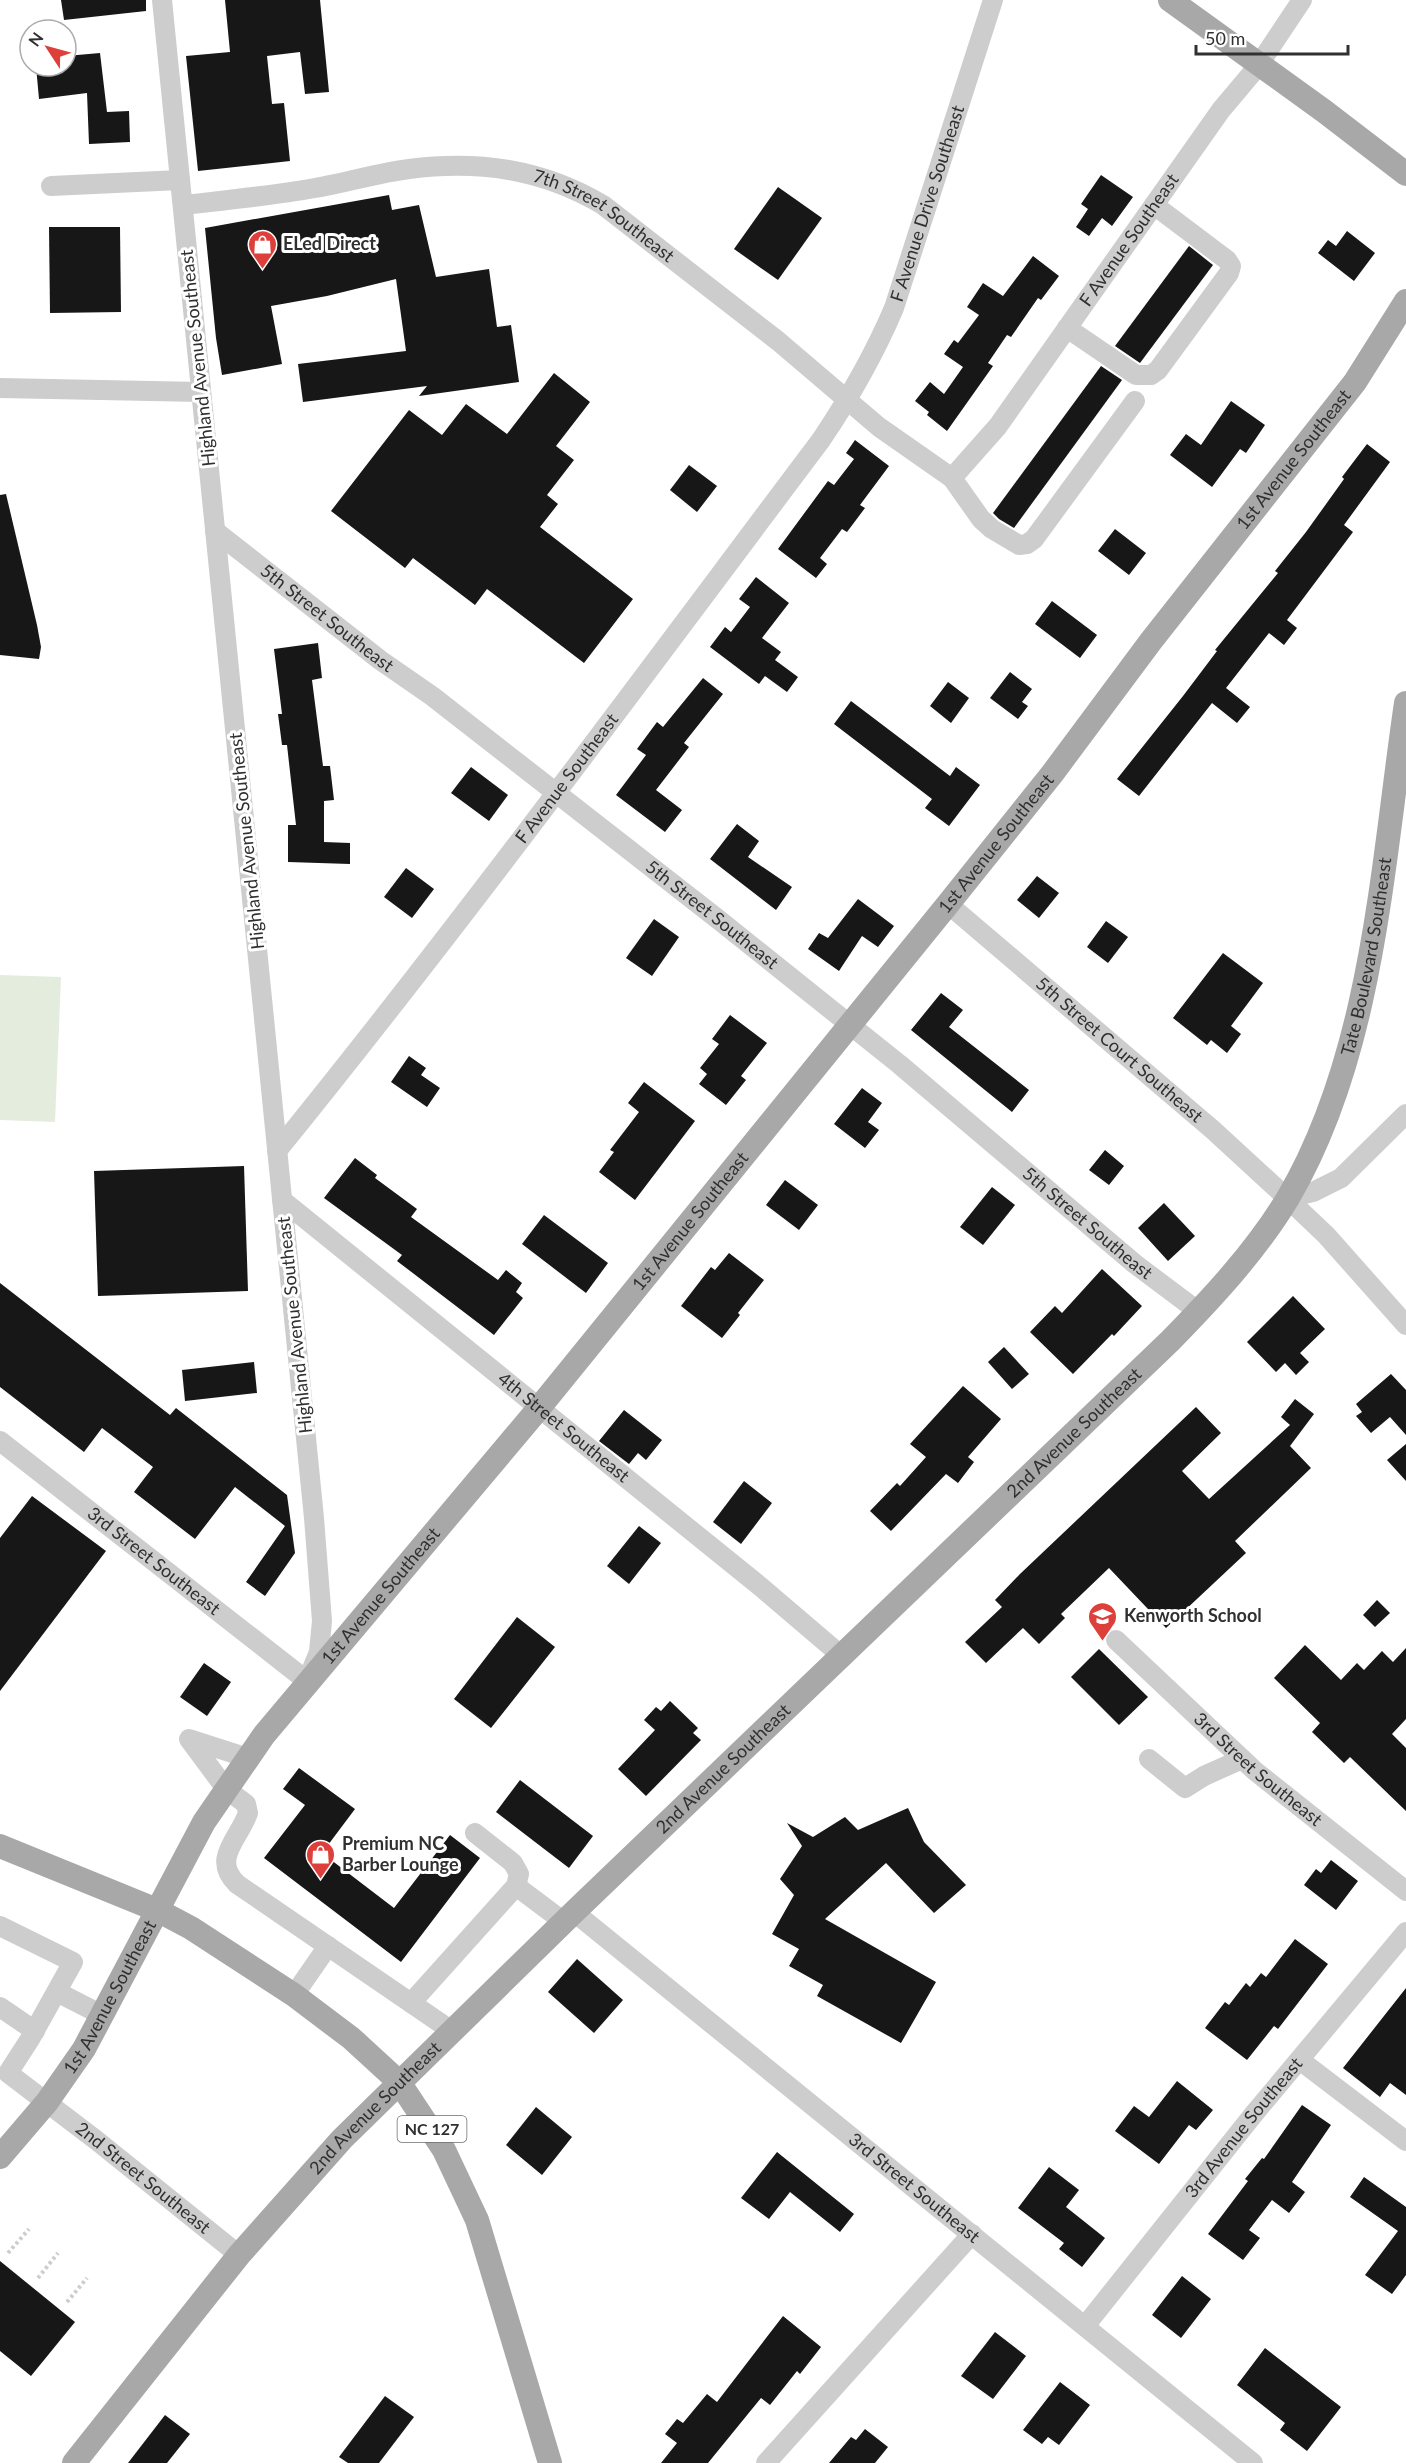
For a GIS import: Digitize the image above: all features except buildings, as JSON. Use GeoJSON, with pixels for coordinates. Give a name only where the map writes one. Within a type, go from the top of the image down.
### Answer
{"type":"FeatureCollection","features":[{"type":"Feature","properties":{"kind":"main road"},"geometry":{"type":"LineString","coordinates":[[1170,0],[1406,174]]}},
{"type":"Feature","properties":{"kind":"main road","name":"1st Avenue Southeast"},"geometry":{"type":"LineString","coordinates":[[3,2149],[47,2102],[84,2049],[204,1821],[248,1758],[307,1681],[539,1408],[1052,774],[1150,641],[1355,382],[1406,301]]}},
{"type":"Feature","properties":{"kind":"main road","name":"Tate Boulevard Southeast"},"geometry":{"type":"LineString","coordinates":[[1287,1198],[1313,1149],[1328,1113],[1359,1004],[1379,904],[1406,703]]}},
{"type":"Feature","properties":{"kind":"main road","name":"2nd Avenue Southeast"},"geometry":{"type":"LineString","coordinates":[[74,2463],[239,2254],[342,2139],[569,1917],[843,1657],[1198,1312],[1264,1232],[1287,1198]]}},
{"type":"Feature","properties":{"kind":"main road","name":"NC 127"},"geometry":{"type":"LineString","coordinates":[[0,1846],[157,1910],[225,1947],[351,2038],[399,2082],[444,2150],[477,2220],[550,2463]]}},
{"type":"Feature","properties":{"kind":"street","name":"Highland Avenue Southeast"},"geometry":{"type":"LineString","coordinates":[[162,0],[312,1494],[322,1621],[319,1652],[307,1681]]}},
{"type":"Feature","properties":{"kind":"street","name":"F Avenue Drive Southeast"},"geometry":{"type":"LineString","coordinates":[[848,400],[876,351],[894,308],[993,0]]}},
{"type":"Feature","properties":{"kind":"street","name":"F Avenue Southeast"},"geometry":{"type":"LineString","coordinates":[[952,478],[998,426],[1221,110],[1258,66],[1302,0]]}},
{"type":"Feature","properties":{"kind":"street","name":"7th Street Southeast"},"geometry":{"type":"LineString","coordinates":[[183,205],[299,191],[410,169],[458,166],[542,176],[576,189],[603,204],[778,341],[879,427],[952,478],[981,519],[1006,539],[1019,545],[1027,544],[1034,539],[1134,401]]}},
{"type":"Feature","properties":{"kind":"street"},"geometry":{"type":"LineString","coordinates":[[51,186],[180,180]]}},
{"type":"Feature","properties":{"kind":"street"},"geometry":{"type":"LineString","coordinates":[[1067,328],[1136,375],[1151,375],[1158,370],[1228,273],[1230,266],[1227,260],[1154,205]]}},
{"type":"Feature","properties":{"kind":"street"},"geometry":{"type":"LineString","coordinates":[[0,388],[201,392]]}},
{"type":"Feature","properties":{"kind":"street","name":"F Avenue Southeast"},"geometry":{"type":"LineString","coordinates":[[277,1151],[345,1067],[556,793],[821,440],[848,400]]}},
{"type":"Feature","properties":{"kind":"street","name":"5th Street Southeast"},"geometry":{"type":"LineString","coordinates":[[215,531],[556,793],[899,1064],[1135,1264],[1198,1312]]}},
{"type":"Feature","properties":{"kind":"street","name":"5th Street Court Southeast"},"geometry":{"type":"LineString","coordinates":[[948,904],[1213,1130],[1287,1198]]}},
{"type":"Feature","properties":{"kind":"street"},"geometry":{"type":"LineString","coordinates":[[1287,1198],[1313,1192],[1341,1178],[1406,1114]]}},
{"type":"Feature","properties":{"kind":"street"},"geometry":{"type":"LineString","coordinates":[[1287,1198],[1326,1235],[1406,1325]]}},
{"type":"Feature","properties":{"kind":"street","name":"4th Street Southeast"},"geometry":{"type":"LineString","coordinates":[[282,1200],[761,1587],[843,1657]]}},
{"type":"Feature","properties":{"kind":"street","name":"3rd Street Southeast"},"geometry":{"type":"LineString","coordinates":[[0,1441],[307,1681]]}},
{"type":"Feature","properties":{"kind":"street","name":"3rd Street Southeast"},"geometry":{"type":"LineString","coordinates":[[1116,1640],[1242,1759],[1406,1891]]}},
{"type":"Feature","properties":{"kind":"street"},"geometry":{"type":"LineString","coordinates":[[248,1758],[189,1739],[226,1789],[246,1804],[248,1813],[224,1865],[228,1875],[237,1884],[452,2031]]}},
{"type":"Feature","properties":{"kind":"street"},"geometry":{"type":"LineString","coordinates":[[1149,1760],[1185,1788],[1204,1776],[1242,1759]]}},
{"type":"Feature","properties":{"kind":"street"},"geometry":{"type":"LineString","coordinates":[[411,2003],[516,1886],[519,1874],[513,1863],[475,1833]]}},
{"type":"Feature","properties":{"kind":"street","name":"3rd Street Southeast"},"geometry":{"type":"LineString","coordinates":[[516,1886],[569,1917],[972,2234],[1253,2463]]}},
{"type":"Feature","properties":{"kind":"street"},"geometry":{"type":"LineString","coordinates":[[0,1926],[73,1962],[35,2031],[0,2007]]}},
{"type":"Feature","properties":{"kind":"street","name":"3rd Avenue Southeast"},"geometry":{"type":"LineString","coordinates":[[1085,2326],[1253,2115],[1406,1932]]}},
{"type":"Feature","properties":{"kind":"street"},"geometry":{"type":"LineString","coordinates":[[294,1995],[328,1946]]}},
{"type":"Feature","properties":{"kind":"street"},"geometry":{"type":"LineString","coordinates":[[57,1992],[102,2015]]}},
{"type":"Feature","properties":{"kind":"street","name":"2nd Street Southeast"},"geometry":{"type":"LineString","coordinates":[[35,2031],[8,2073],[239,2254]]}},
{"type":"Feature","properties":{"kind":"street"},"geometry":{"type":"LineString","coordinates":[[1300,2061],[1406,2141]]}},
{"type":"Feature","properties":{"kind":"street"},"geometry":{"type":"LineString","coordinates":[[766,2463],[972,2234]]}},
{"type":"Feature","properties":{"kind":"path"},"geometry":{"type":"LineString","coordinates":[[8,2253],[28,2229]]}},
{"type":"Feature","properties":{"kind":"path"},"geometry":{"type":"LineString","coordinates":[[38,2277],[58,2253]]}},
{"type":"Feature","properties":{"kind":"path"},"geometry":{"type":"LineString","coordinates":[[68,2302],[87,2278]]}},
{"type":"Feature","properties":{"kind":"shaded area"},"geometry":{"type":"Polygon","coordinates":[[[0,975],[61,977],[55,1122],[0,1120],[0,975]]]}},
{"type":"Feature","properties":{"kind":"place","name":"ELed Direct"},"geometry":{"type":"Point","coordinates":[262,270]}},
{"type":"Feature","properties":{"kind":"place","name":"Kenworth School"},"geometry":{"type":"Point","coordinates":[1103,1642]}},
{"type":"Feature","properties":{"kind":"place","name":"Premium NC Barber Lounge"},"geometry":{"type":"Point","coordinates":[321,1880]}}]}
